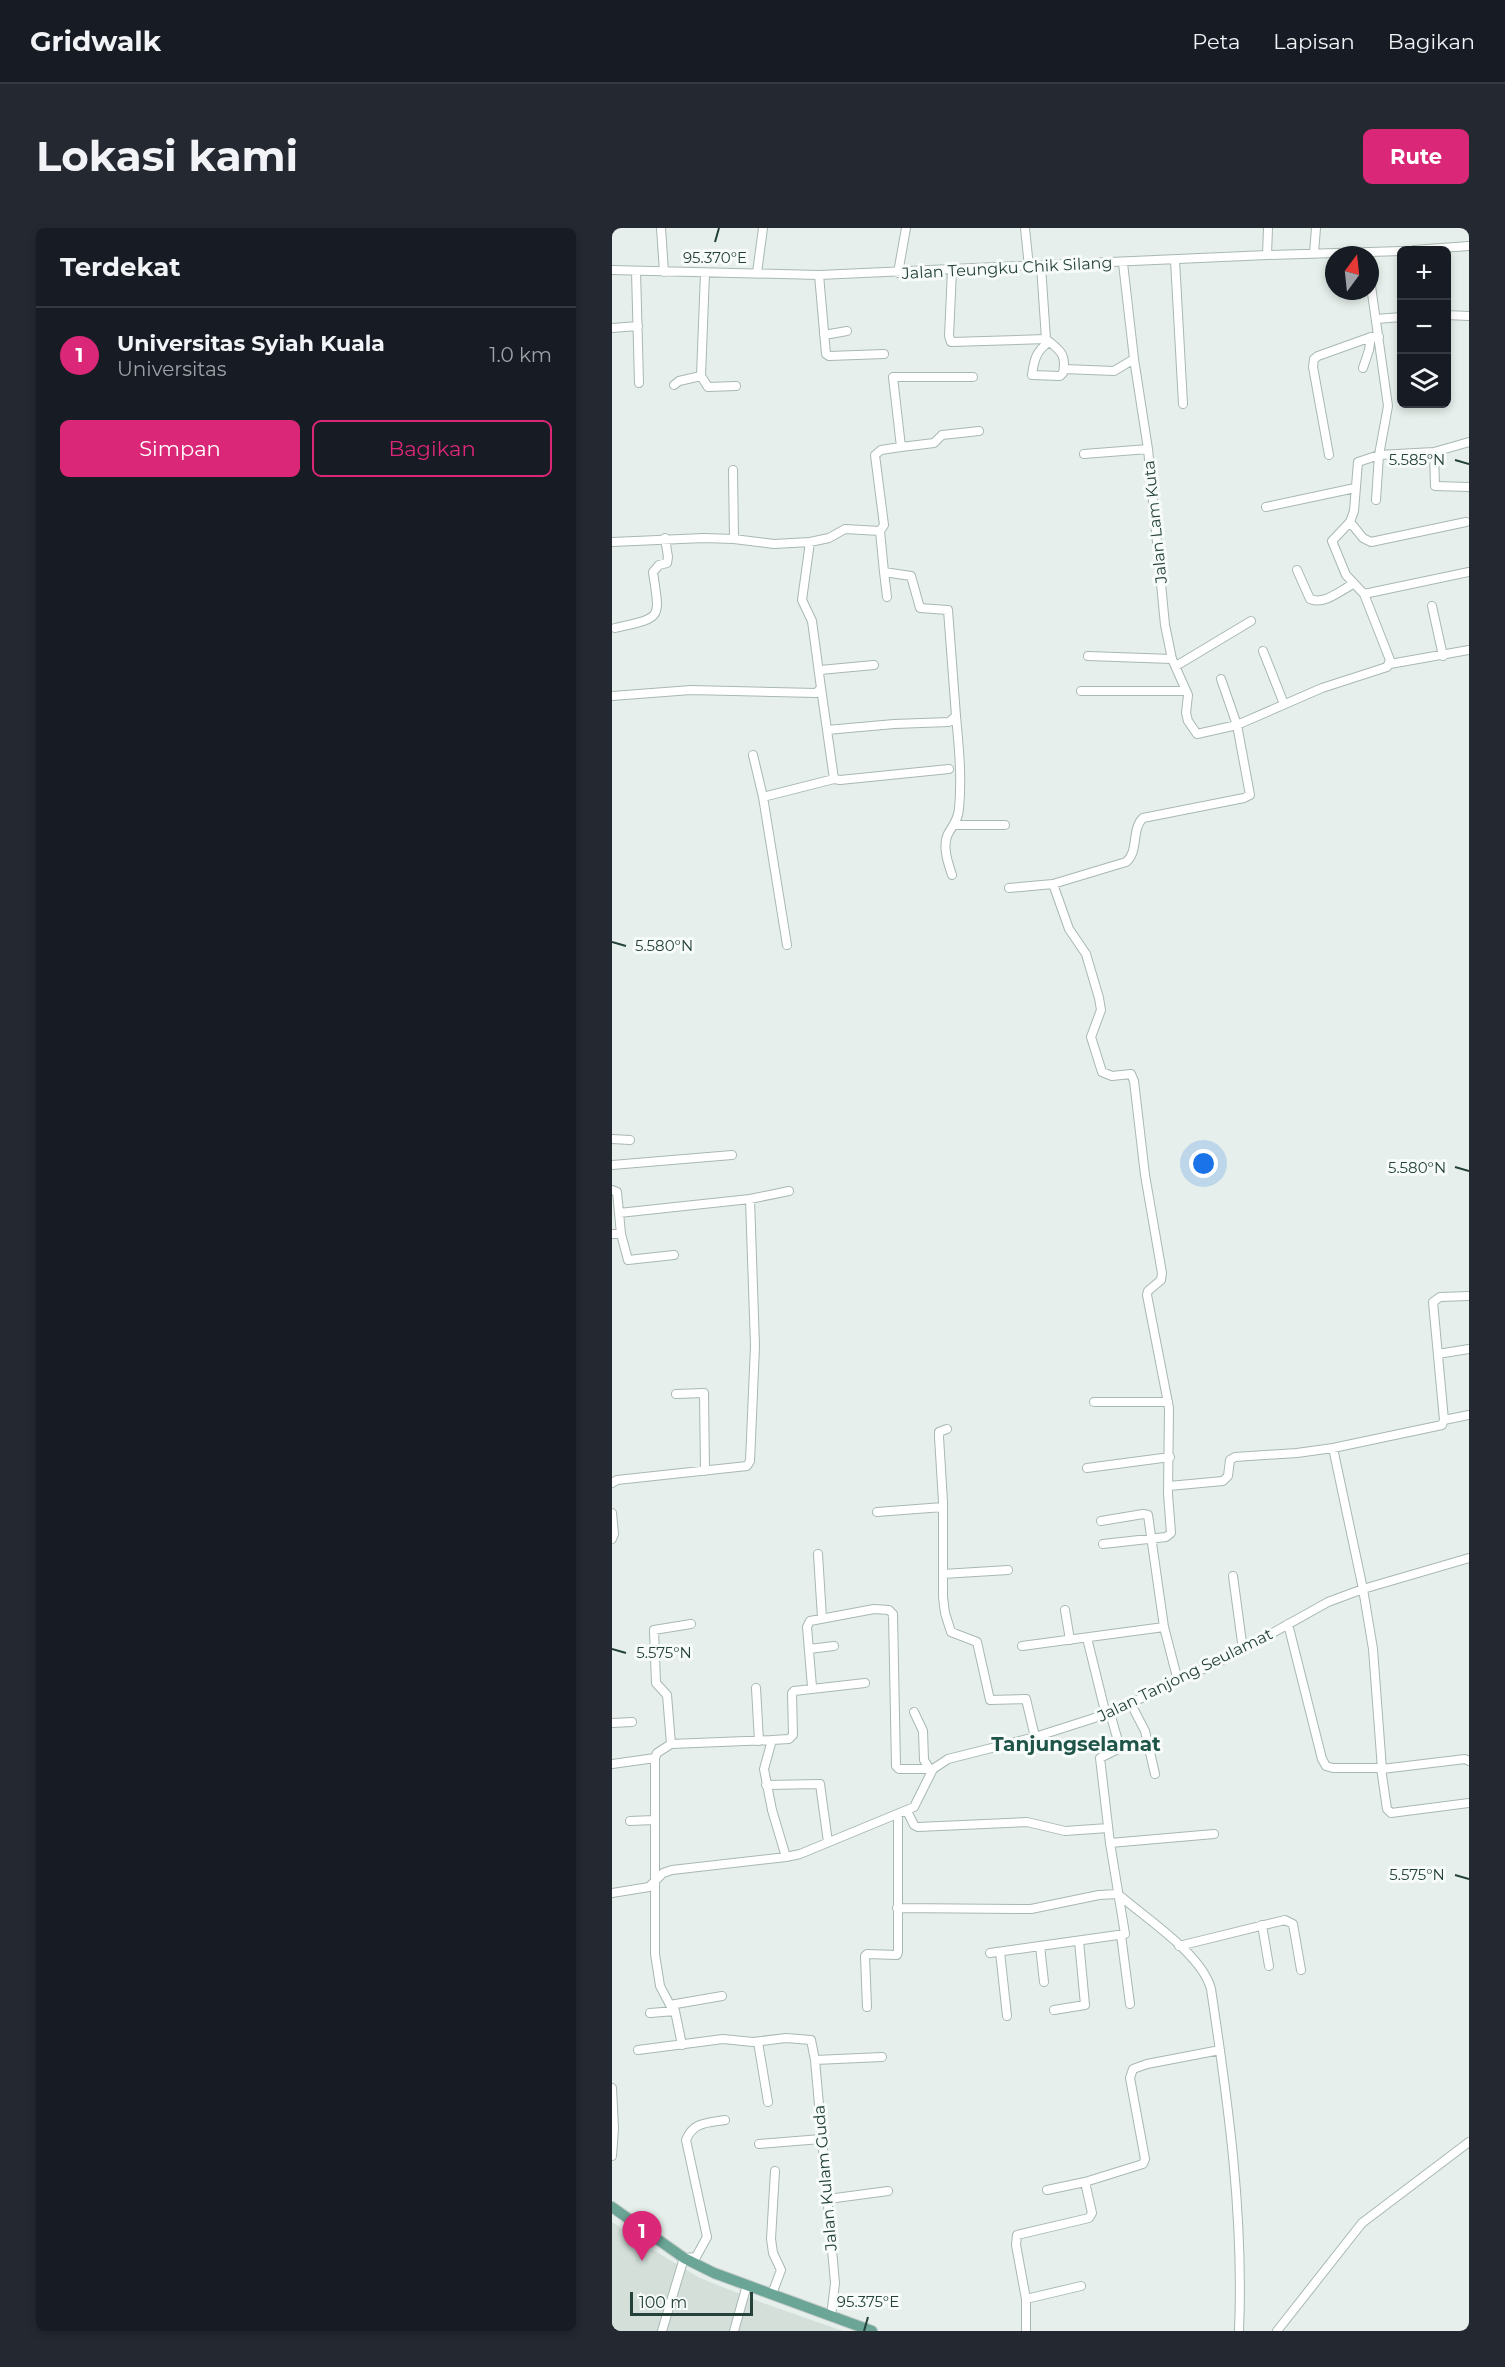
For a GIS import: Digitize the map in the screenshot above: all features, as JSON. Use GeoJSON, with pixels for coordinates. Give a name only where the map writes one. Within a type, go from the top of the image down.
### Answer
{"type":"FeatureCollection","features":[{"type":"Feature","properties":{"kind":"main road"},"geometry":{"type":"LineString","coordinates":[[612,2207],[684,2258],[747,2285],[872,2331]]}},
{"type":"Feature","properties":{"kind":"street"},"geometry":{"type":"LineString","coordinates":[[661,228],[664,272]]}},
{"type":"Feature","properties":{"kind":"street"},"geometry":{"type":"LineString","coordinates":[[757,273],[763,228]]}},
{"type":"Feature","properties":{"kind":"street"},"geometry":{"type":"LineString","coordinates":[[898,273],[906,228]]}},
{"type":"Feature","properties":{"kind":"street"},"geometry":{"type":"LineString","coordinates":[[1026,228],[1029,267]]}},
{"type":"Feature","properties":{"kind":"street"},"geometry":{"type":"LineString","coordinates":[[1267,255],[1268,228]]}},
{"type":"Feature","properties":{"kind":"street"},"geometry":{"type":"LineString","coordinates":[[1314,254],[1316,228]]}},
{"type":"Feature","properties":{"kind":"street"},"geometry":{"type":"LineString","coordinates":[[1451,247],[1469,246]]}},
{"type":"Feature","properties":{"kind":"street","name":"Jalan Teungku Chik Silang"},"geometry":{"type":"LineString","coordinates":[[1379,253],[1397,251]]}},
{"type":"Feature","properties":{"kind":"street","name":"Jalan Teungku Chik Silang"},"geometry":{"type":"LineString","coordinates":[[612,270],[819,275],[1325,254]]}},
{"type":"Feature","properties":{"kind":"street"},"geometry":{"type":"LineString","coordinates":[[1175,260],[1183,404]]}},
{"type":"Feature","properties":{"kind":"street","name":"Jalan Lam Kuta"},"geometry":{"type":"LineString","coordinates":[[1123,263],[1134,359],[1148,449],[1165,624],[1174,663],[1188,696],[1186,713],[1195,734],[1237,725]]}},
{"type":"Feature","properties":{"kind":"street"},"geometry":{"type":"LineString","coordinates":[[952,270],[949,336],[951,342],[1048,341],[1059,348],[1064,369],[1060,376],[1032,375],[1034,358],[1048,341],[1041,266]]}},
{"type":"Feature","properties":{"kind":"street"},"geometry":{"type":"LineString","coordinates":[[636,271],[639,383]]}},
{"type":"Feature","properties":{"kind":"street"},"geometry":{"type":"LineString","coordinates":[[705,273],[701,376],[708,387],[736,386]]}},
{"type":"Feature","properties":{"kind":"street"},"geometry":{"type":"LineString","coordinates":[[819,275],[825,351],[829,356],[884,354]]}},
{"type":"Feature","properties":{"kind":"street"},"geometry":{"type":"LineString","coordinates":[[1373,300],[1376,319],[1375,337],[1388,406],[1379,455],[1376,500]]}},
{"type":"Feature","properties":{"kind":"street"},"geometry":{"type":"LineString","coordinates":[[1451,315],[1469,316]]}},
{"type":"Feature","properties":{"kind":"street"},"geometry":{"type":"LineString","coordinates":[[1376,319],[1397,317]]}},
{"type":"Feature","properties":{"kind":"street"},"geometry":{"type":"LineString","coordinates":[[612,328],[638,326]]}},
{"type":"Feature","properties":{"kind":"street"},"geometry":{"type":"LineString","coordinates":[[824,335],[847,331]]}},
{"type":"Feature","properties":{"kind":"street"},"geometry":{"type":"LineString","coordinates":[[1363,368],[1375,337]]}},
{"type":"Feature","properties":{"kind":"street"},"geometry":{"type":"LineString","coordinates":[[1329,455],[1313,367],[1314,359],[1375,337]]}},
{"type":"Feature","properties":{"kind":"street"},"geometry":{"type":"LineString","coordinates":[[1064,369],[1114,370],[1134,359]]}},
{"type":"Feature","properties":{"kind":"street"},"geometry":{"type":"LineString","coordinates":[[674,385],[679,381],[701,376]]}},
{"type":"Feature","properties":{"kind":"street"},"geometry":{"type":"LineString","coordinates":[[901,447],[893,377],[974,377]]}},
{"type":"Feature","properties":{"kind":"street"},"geometry":{"type":"LineString","coordinates":[[887,597],[880,531],[884,525],[875,455],[881,450],[934,443],[942,435],[979,431]]}},
{"type":"Feature","properties":{"kind":"street"},"geometry":{"type":"LineString","coordinates":[[1390,664],[1364,594],[1346,575],[1332,541],[1350,522],[1354,511],[1358,462],[1379,455],[1434,452],[1469,442]]}},
{"type":"Feature","properties":{"kind":"street"},"geometry":{"type":"LineString","coordinates":[[1084,454],[1148,449]]}},
{"type":"Feature","properties":{"kind":"street"},"geometry":{"type":"LineString","coordinates":[[1434,452],[1434,486],[1469,487]]}},
{"type":"Feature","properties":{"kind":"street"},"geometry":{"type":"LineString","coordinates":[[733,470],[734,539]]}},
{"type":"Feature","properties":{"kind":"street"},"geometry":{"type":"LineString","coordinates":[[1266,507],[1355,488]]}},
{"type":"Feature","properties":{"kind":"street"},"geometry":{"type":"LineString","coordinates":[[1350,522],[1363,538],[1371,542],[1466,522]]}},
{"type":"Feature","properties":{"kind":"street"},"geometry":{"type":"LineString","coordinates":[[612,542],[665,538],[734,539],[774,544],[810,542],[829,538],[845,529],[880,531]]}},
{"type":"Feature","properties":{"kind":"street"},"geometry":{"type":"LineString","coordinates":[[615,628],[650,620],[655,616],[658,609],[653,572],[655,568],[667,563],[665,538]]}},
{"type":"Feature","properties":{"kind":"street"},"geometry":{"type":"LineString","coordinates":[[810,542],[802,600],[813,621],[834,779]]}},
{"type":"Feature","properties":{"kind":"street"},"geometry":{"type":"LineString","coordinates":[[1297,570],[1310,599],[1315,601],[1321,601],[1353,584]]}},
{"type":"Feature","properties":{"kind":"street"},"geometry":{"type":"LineString","coordinates":[[884,572],[911,576],[917,605],[920,608],[948,610],[961,767],[959,811],[956,825],[946,840],[946,856],[952,875]]}},
{"type":"Feature","properties":{"kind":"street"},"geometry":{"type":"LineString","coordinates":[[1364,594],[1469,572]]}},
{"type":"Feature","properties":{"kind":"street"},"geometry":{"type":"LineString","coordinates":[[1432,606],[1443,656]]}},
{"type":"Feature","properties":{"kind":"street"},"geometry":{"type":"LineString","coordinates":[[1088,656],[1174,663],[1251,621]]}},
{"type":"Feature","properties":{"kind":"street"},"geometry":{"type":"LineString","coordinates":[[1237,725],[1322,688],[1387,667],[1390,664],[1469,650]]}},
{"type":"Feature","properties":{"kind":"street"},"geometry":{"type":"LineString","coordinates":[[1263,651],[1284,704]]}},
{"type":"Feature","properties":{"kind":"street"},"geometry":{"type":"LineString","coordinates":[[820,670],[874,665]]}},
{"type":"Feature","properties":{"kind":"street"},"geometry":{"type":"LineString","coordinates":[[1009,888],[1053,884],[1129,861],[1139,823],[1143,818],[1250,795],[1237,725],[1221,679]]}},
{"type":"Feature","properties":{"kind":"street"},"geometry":{"type":"LineString","coordinates":[[612,696],[692,690],[816,693],[821,688]]}},
{"type":"Feature","properties":{"kind":"street"},"geometry":{"type":"LineString","coordinates":[[1081,691],[1185,691]]}},
{"type":"Feature","properties":{"kind":"street"},"geometry":{"type":"LineString","coordinates":[[827,730],[949,722],[956,716]]}},
{"type":"Feature","properties":{"kind":"street"},"geometry":{"type":"LineString","coordinates":[[753,755],[763,797],[787,945]]}},
{"type":"Feature","properties":{"kind":"street"},"geometry":{"type":"LineString","coordinates":[[763,797],[834,779],[949,769]]}},
{"type":"Feature","properties":{"kind":"street"},"geometry":{"type":"LineString","coordinates":[[956,825],[1005,825]]}},
{"type":"Feature","properties":{"kind":"street"},"geometry":{"type":"LineString","coordinates":[[1053,884],[1069,929],[1086,954],[1099,998],[1101,1010],[1091,1037],[1102,1072],[1112,1076],[1131,1074],[1134,1081],[1145,1175],[1162,1273],[1161,1280],[1148,1291],[1147,1295],[1168,1402],[1171,1533],[1166,1537],[1103,1544]]}},
{"type":"Feature","properties":{"kind":"street"},"geometry":{"type":"LineString","coordinates":[[612,1139],[630,1140]]}},
{"type":"Feature","properties":{"kind":"street"},"geometry":{"type":"LineString","coordinates":[[612,1165],[732,1155]]}},
{"type":"Feature","properties":{"kind":"street"},"geometry":{"type":"LineString","coordinates":[[612,1190],[617,1192],[619,1213],[617,1234],[628,1260],[674,1255]]}},
{"type":"Feature","properties":{"kind":"street"},"geometry":{"type":"LineString","coordinates":[[619,1213],[750,1199],[789,1191]]}},
{"type":"Feature","properties":{"kind":"street"},"geometry":{"type":"LineString","coordinates":[[612,1483],[617,1480],[747,1466],[750,1461],[755,1346],[750,1199]]}},
{"type":"Feature","properties":{"kind":"street"},"geometry":{"type":"LineString","coordinates":[[1444,1420],[1433,1302],[1440,1297],[1469,1296]]}},
{"type":"Feature","properties":{"kind":"street"},"geometry":{"type":"LineString","coordinates":[[1438,1354],[1469,1348]]}},
{"type":"Feature","properties":{"kind":"street"},"geometry":{"type":"LineString","coordinates":[[676,1394],[704,1393],[705,1471]]}},
{"type":"Feature","properties":{"kind":"street"},"geometry":{"type":"LineString","coordinates":[[1094,1401],[1168,1402]]}},
{"type":"Feature","properties":{"kind":"street"},"geometry":{"type":"LineString","coordinates":[[1169,1486],[1223,1481],[1228,1476],[1232,1458],[1332,1448],[1439,1426],[1444,1420],[1469,1415]]}},
{"type":"Feature","properties":{"kind":"street"},"geometry":{"type":"LineString","coordinates":[[947,1429],[939,1432],[943,1507],[943,1597],[948,1627],[953,1633],[977,1642],[988,1698],[992,1702],[1026,1699],[1035,1737]]}},
{"type":"Feature","properties":{"kind":"street"},"geometry":{"type":"LineString","coordinates":[[1332,1448],[1363,1589],[1373,1649],[1382,1769],[1388,1812],[1423,1810],[1469,1803]]}},
{"type":"Feature","properties":{"kind":"street"},"geometry":{"type":"LineString","coordinates":[[1087,1468],[1170,1458]]}},
{"type":"Feature","properties":{"kind":"street"},"geometry":{"type":"LineString","coordinates":[[877,1512],[943,1507]]}},
{"type":"Feature","properties":{"kind":"street"},"geometry":{"type":"LineString","coordinates":[[612,1512],[614,1534],[612,1539]]}},
{"type":"Feature","properties":{"kind":"street"},"geometry":{"type":"LineString","coordinates":[[1101,1521],[1146,1515],[1149,1518],[1164,1627],[1178,1681]]}},
{"type":"Feature","properties":{"kind":"street"},"geometry":{"type":"LineString","coordinates":[[818,1554],[822,1618]]}},
{"type":"Feature","properties":{"kind":"street","name":"Jalan Tanjong Seulamat"},"geometry":{"type":"LineString","coordinates":[[931,1769],[948,1760],[1035,1737],[1108,1714],[1243,1650],[1328,1602],[1363,1589],[1469,1558]]}},
{"type":"Feature","properties":{"kind":"street"},"geometry":{"type":"LineString","coordinates":[[943,1574],[1008,1570]]}},
{"type":"Feature","properties":{"kind":"street"},"geometry":{"type":"LineString","coordinates":[[1233,1576],[1243,1650]]}},
{"type":"Feature","properties":{"kind":"street"},"geometry":{"type":"LineString","coordinates":[[812,1687],[808,1624],[810,1621],[874,1609],[887,1609],[893,1614],[896,1766],[899,1769],[931,1769]]}},
{"type":"Feature","properties":{"kind":"street"},"geometry":{"type":"LineString","coordinates":[[1065,1610],[1070,1640]]}},
{"type":"Feature","properties":{"kind":"street"},"geometry":{"type":"LineString","coordinates":[[671,1744],[666,1693],[656,1683],[654,1630],[692,1624]]}},
{"type":"Feature","properties":{"kind":"street"},"geometry":{"type":"LineString","coordinates":[[1288,1624],[1324,1763],[1333,1768],[1379,1767],[1382,1769],[1465,1759],[1469,1761]]}},
{"type":"Feature","properties":{"kind":"street"},"geometry":{"type":"LineString","coordinates":[[1022,1646],[1164,1627]]}},
{"type":"Feature","properties":{"kind":"street"},"geometry":{"type":"LineString","coordinates":[[1006,2016],[995,1953],[1125,1933],[1110,1843],[1100,1758],[1120,1748],[1087,1638]]}},
{"type":"Feature","properties":{"kind":"street"},"geometry":{"type":"LineString","coordinates":[[809,1649],[834,1646]]}},
{"type":"Feature","properties":{"kind":"street"},"geometry":{"type":"LineString","coordinates":[[682,2045],[672,2008],[660,1986],[655,1954],[654,1758],[657,1753],[671,1744],[759,1741],[792,1737],[792,1693],[812,1687],[865,1683]]}},
{"type":"Feature","properties":{"kind":"street"},"geometry":{"type":"LineString","coordinates":[[756,1688],[759,1741]]}},
{"type":"Feature","properties":{"kind":"street"},"geometry":{"type":"LineString","coordinates":[[1131,1704],[1145,1731],[1155,1774]]}},
{"type":"Feature","properties":{"kind":"street"},"geometry":{"type":"LineString","coordinates":[[914,1712],[923,1731],[924,1760],[931,1769]]}},
{"type":"Feature","properties":{"kind":"street"},"geometry":{"type":"LineString","coordinates":[[612,1724],[632,1722]]}},
{"type":"Feature","properties":{"kind":"street"},"geometry":{"type":"LineString","coordinates":[[772,1740],[764,1767],[766,1785],[786,1857]]}},
{"type":"Feature","properties":{"kind":"street"},"geometry":{"type":"LineString","coordinates":[[612,1764],[654,1758]]}},
{"type":"Feature","properties":{"kind":"street"},"geometry":{"type":"LineString","coordinates":[[612,1893],[649,1887],[663,1873],[672,1870],[786,1857],[828,1842],[902,1813],[917,1802],[931,1769]]}},
{"type":"Feature","properties":{"kind":"street"},"geometry":{"type":"LineString","coordinates":[[766,1785],[820,1784],[828,1842]]}},
{"type":"Feature","properties":{"kind":"street"},"geometry":{"type":"LineString","coordinates":[[902,1813],[918,1827],[1027,1822],[1065,1830],[1108,1828]]}},
{"type":"Feature","properties":{"kind":"street"},"geometry":{"type":"LineString","coordinates":[[867,2007],[864,1959],[867,1954],[897,1954],[902,1813]]}},
{"type":"Feature","properties":{"kind":"street"},"geometry":{"type":"LineString","coordinates":[[630,1821],[654,1820]]}},
{"type":"Feature","properties":{"kind":"street"},"geometry":{"type":"LineString","coordinates":[[1110,1843],[1214,1834]]}},
{"type":"Feature","properties":{"kind":"street"},"geometry":{"type":"LineString","coordinates":[[897,1908],[1031,1909],[1099,1895],[1118,1894],[1201,1968],[1208,1977],[1236,2176],[1239,2331]]}},
{"type":"Feature","properties":{"kind":"street"},"geometry":{"type":"LineString","coordinates":[[1179,1946],[1285,1920],[1293,1924],[1301,1970]]}},
{"type":"Feature","properties":{"kind":"street"},"geometry":{"type":"LineString","coordinates":[[1262,1925],[1269,1966]]}},
{"type":"Feature","properties":{"kind":"street"},"geometry":{"type":"LineString","coordinates":[[1121,1935],[1130,2004]]}},
{"type":"Feature","properties":{"kind":"street"},"geometry":{"type":"LineString","coordinates":[[1054,2010],[1085,2005],[1079,1941]]}},
{"type":"Feature","properties":{"kind":"street"},"geometry":{"type":"LineString","coordinates":[[1040,1947],[1044,1982]]}},
{"type":"Feature","properties":{"kind":"street"},"geometry":{"type":"LineString","coordinates":[[650,2013],[722,1996]]}},
{"type":"Feature","properties":{"kind":"street","name":"Jalan Kulam Guda"},"geometry":{"type":"LineString","coordinates":[[758,2042],[786,2038],[811,2040],[815,2060],[835,2283],[831,2316]]}},
{"type":"Feature","properties":{"kind":"street"},"geometry":{"type":"LineString","coordinates":[[638,2050],[723,2039],[758,2042],[768,2102]]}},
{"type":"Feature","properties":{"kind":"street"},"geometry":{"type":"LineString","coordinates":[[1047,2190],[1085,2182],[1143,2164],[1145,2159],[1130,2078],[1133,2069],[1147,2064],[1220,2050]]}},
{"type":"Feature","properties":{"kind":"street"},"geometry":{"type":"LineString","coordinates":[[815,2060],[882,2057]]}},
{"type":"Feature","properties":{"kind":"street"},"geometry":{"type":"LineString","coordinates":[[612,2088],[614,2128],[612,2156]]}},
{"type":"Feature","properties":{"kind":"street"},"geometry":{"type":"LineString","coordinates":[[662,2331],[684,2258],[696,2257],[707,2237],[686,2140],[690,2130],[697,2125],[725,2120]]}},
{"type":"Feature","properties":{"kind":"street"},"geometry":{"type":"LineString","coordinates":[[759,2144],[821,2139]]}},
{"type":"Feature","properties":{"kind":"street"},"geometry":{"type":"LineString","coordinates":[[1277,2331],[1362,2223],[1469,2142]]}},
{"type":"Feature","properties":{"kind":"street"},"geometry":{"type":"LineString","coordinates":[[772,2294],[781,2270],[771,2244],[775,2171]]}},
{"type":"Feature","properties":{"kind":"street"},"geometry":{"type":"LineString","coordinates":[[1026,2331],[1026,2299],[1016,2245],[1017,2235],[1091,2217],[1085,2182]]}},
{"type":"Feature","properties":{"kind":"street"},"geometry":{"type":"LineString","coordinates":[[828,2199],[888,2191]]}},
{"type":"Feature","properties":{"kind":"street"},"geometry":{"type":"LineString","coordinates":[[734,2331],[747,2285]]}},
{"type":"Feature","properties":{"kind":"street"},"geometry":{"type":"LineString","coordinates":[[1026,2299],[1081,2286]]}},
{"type":"Feature","properties":{"kind":"shaded area"},"geometry":{"type":"Polygon","coordinates":[[[612,2222],[700,2278],[843,2331],[612,2331],[612,2222]]]}},
{"type":"Feature","properties":{"kind":"place","name":"Universitas Syiah Kuala"},"geometry":{"type":"Point","coordinates":[642,2261]}},
{"type":"Feature","properties":{"kind":"district","name":"Tanjungselamat"},"geometry":{"type":"Point","coordinates":[1076,1744]}}]}
